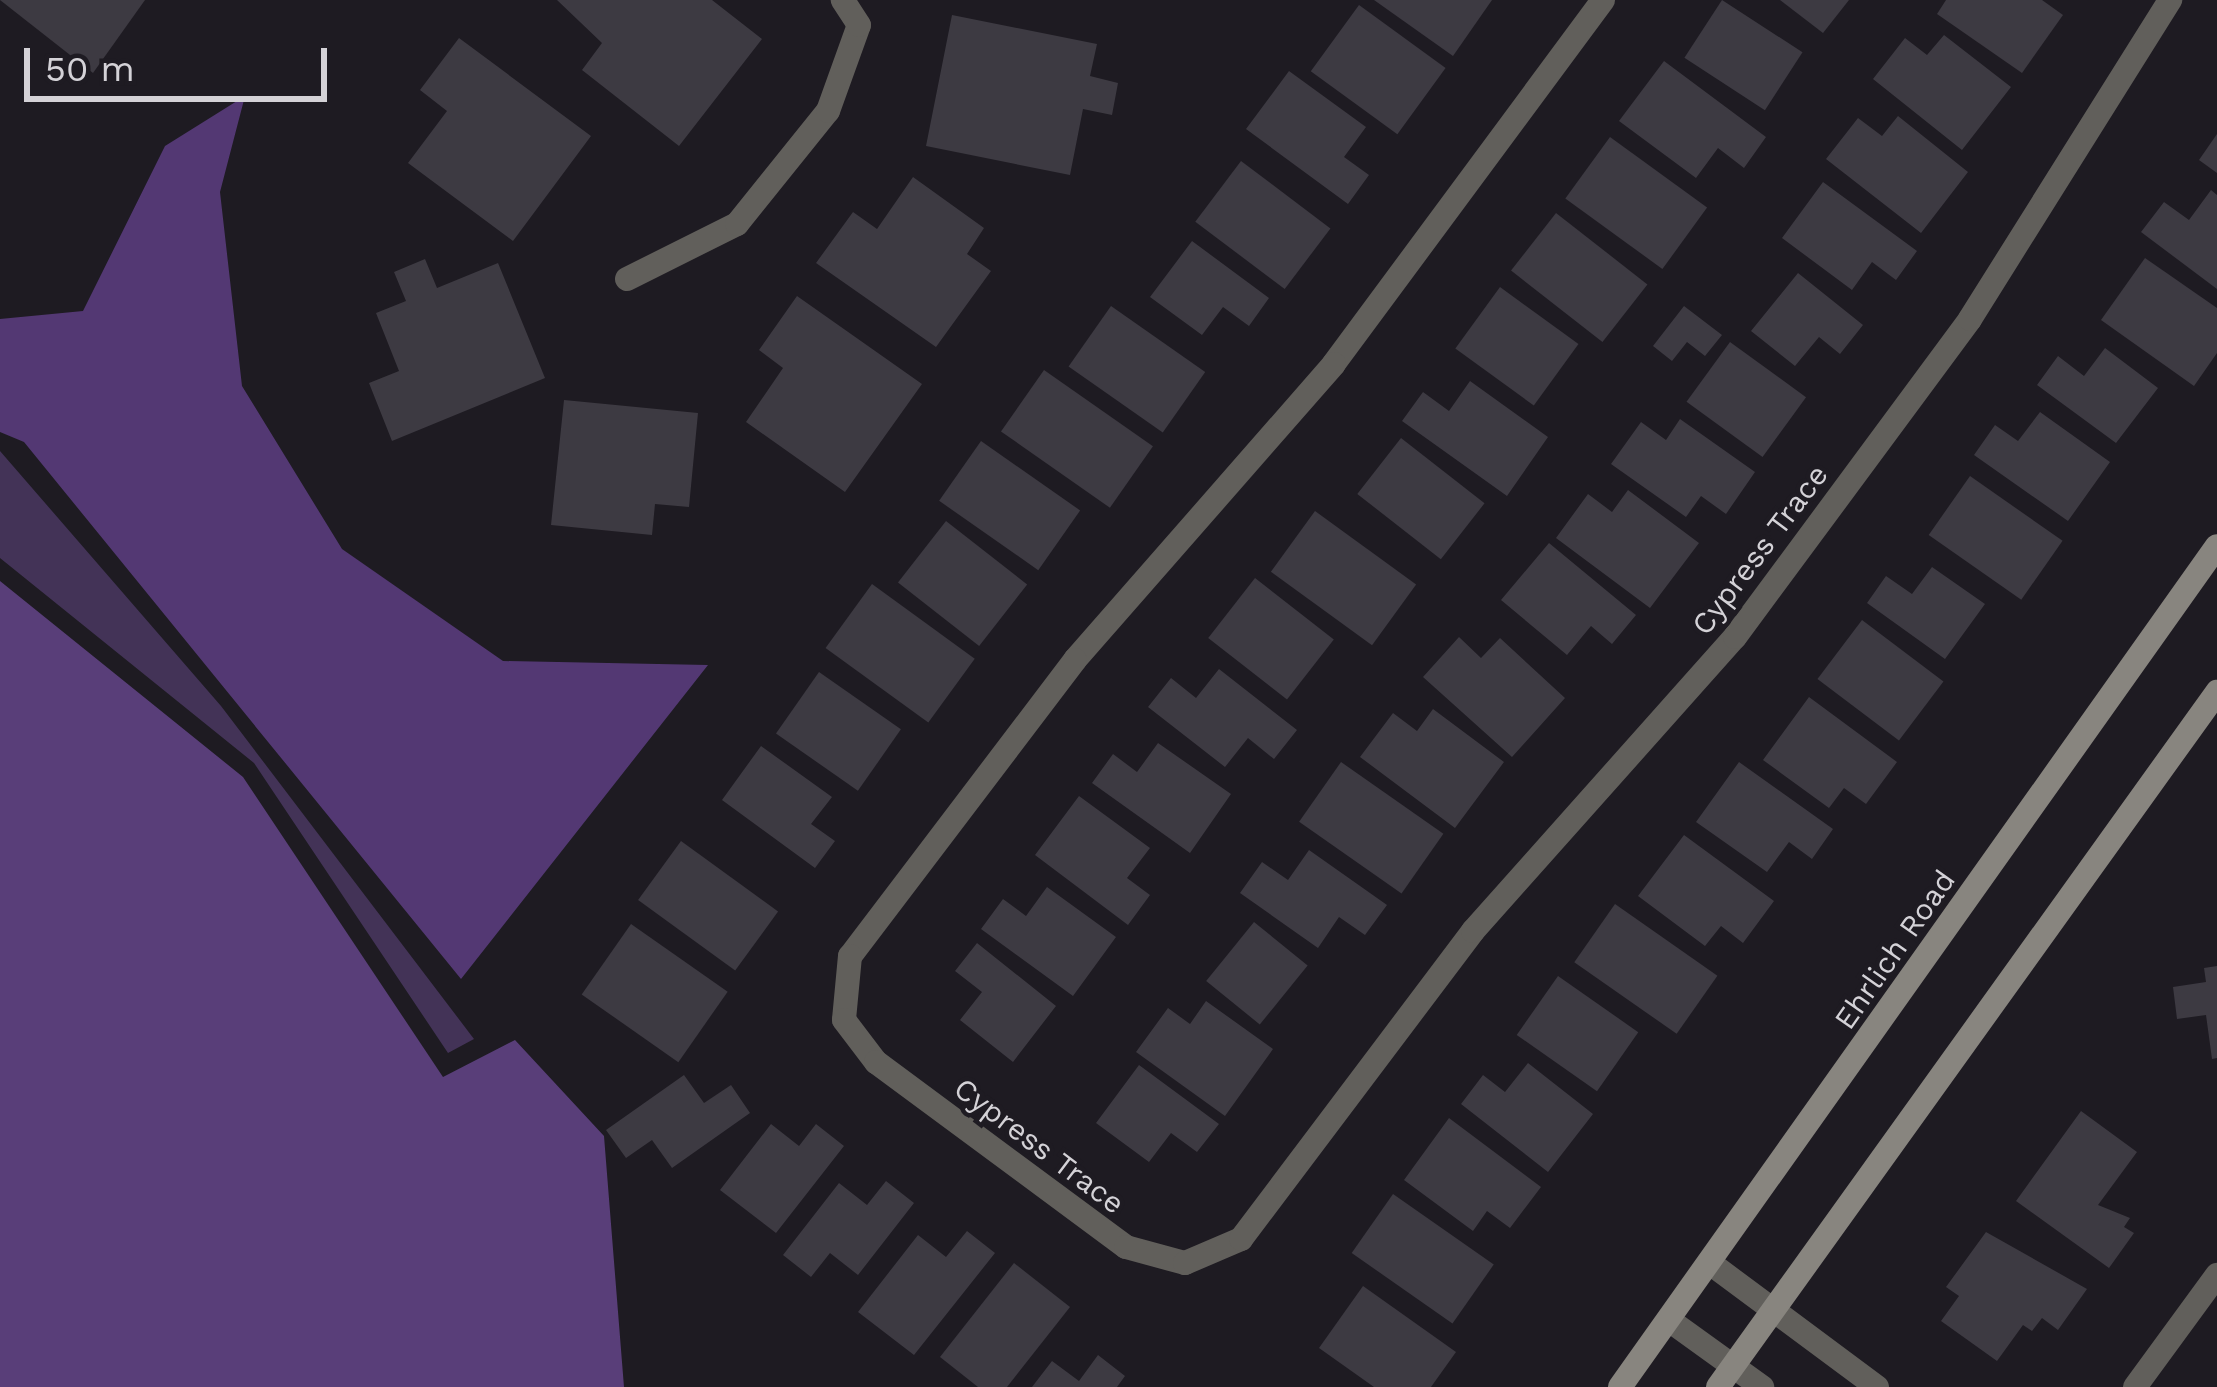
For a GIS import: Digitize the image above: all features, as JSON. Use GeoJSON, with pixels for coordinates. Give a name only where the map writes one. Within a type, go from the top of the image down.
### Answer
{"type":"FeatureCollection","features":[{"type":"Feature","properties":{"kind":"main road","name":"Ehrlich Road"},"geometry":{"type":"LineString","coordinates":[[1620,1387],[2217,546]]}},
{"type":"Feature","properties":{"kind":"main road"},"geometry":{"type":"LineString","coordinates":[[1726,1377],[2217,692]]}},
{"type":"Feature","properties":{"kind":"street"},"geometry":{"type":"LineString","coordinates":[[627,279],[737,224],[828,111],[859,25],[843,0]]}},
{"type":"Feature","properties":{"kind":"street","name":"Cypress Trace"},"geometry":{"type":"LineString","coordinates":[[1603,0],[1334,364],[1075,660],[850,956],[844,1020],[876,1062],[1126,1247],[1185,1263],[1241,1239],[1473,931],[1735,637],[1970,320],[2170,0]]}},
{"type":"Feature","properties":{"kind":"street"},"geometry":{"type":"LineString","coordinates":[[1710,1263],[1877,1387]]}},
{"type":"Feature","properties":{"kind":"street"},"geometry":{"type":"LineString","coordinates":[[2135,1387],[2217,1276]]}},
{"type":"Feature","properties":{"kind":"street"},"geometry":{"type":"LineString","coordinates":[[1669,1320],[1726,1377],[1762,1387]]}},
{"type":"Feature","properties":{"kind":"shaded area"},"geometry":{"type":"Polygon","coordinates":[[[245,96],[220,192],[242,386],[342,549],[503,661],[708,665],[461,979],[24,442],[0,432],[0,319],[83,311],[165,146],[245,96]]]}},
{"type":"Feature","properties":{"kind":"shaded area"},"geometry":{"type":"Polygon","coordinates":[[[0,451],[221,706],[474,1039],[448,1053],[254,763],[0,558],[0,451]]]}},
{"type":"Feature","properties":{"kind":"shaded area"},"geometry":{"type":"Polygon","coordinates":[[[0,581],[243,777],[443,1077],[515,1040],[604,1136],[624,1387],[0,1387],[0,581]]]}},
{"type":"Feature","properties":{"kind":"building"},"geometry":{"type":"Polygon","coordinates":[[[0,0],[145,0],[93,73],[0,0]]]}},
{"type":"Feature","properties":{"kind":"building"},"geometry":{"type":"Polygon","coordinates":[[[557,0],[712,0],[762,39],[679,146],[582,70],[602,43],[557,0]]]}},
{"type":"Feature","properties":{"kind":"building"},"geometry":{"type":"Polygon","coordinates":[[[1374,0],[1492,0],[1453,56],[1374,0]]]}},
{"type":"Feature","properties":{"kind":"building"},"geometry":{"type":"Polygon","coordinates":[[[1722,0],[1803,52],[1765,110],[1684,58],[1722,0]]]}},
{"type":"Feature","properties":{"kind":"building"},"geometry":{"type":"Polygon","coordinates":[[[1780,0],[1849,0],[1823,33],[1780,0]]]}},
{"type":"Feature","properties":{"kind":"building"},"geometry":{"type":"Polygon","coordinates":[[[1946,0],[2042,0],[2063,15],[2022,73],[1937,14],[1946,0]]]}},
{"type":"Feature","properties":{"kind":"building"},"geometry":{"type":"Polygon","coordinates":[[[1359,5],[1446,68],[1397,134],[1311,71],[1359,5]]]}},
{"type":"Feature","properties":{"kind":"building"},"geometry":{"type":"Polygon","coordinates":[[[952,15],[1097,44],[1090,76],[1118,83],[1112,115],[1083,109],[1070,175],[926,146],[952,15]]]}},
{"type":"Feature","properties":{"kind":"building"},"geometry":{"type":"Polygon","coordinates":[[[1944,35],[2011,87],[1962,150],[1873,79],[1905,38],[1927,55],[1944,35]]]}},
{"type":"Feature","properties":{"kind":"building"},"geometry":{"type":"Polygon","coordinates":[[[459,38],[591,136],[513,241],[408,163],[447,111],[420,90],[459,38]]]}},
{"type":"Feature","properties":{"kind":"building"},"geometry":{"type":"Polygon","coordinates":[[[1664,61],[1766,137],[1744,168],[1718,148],[1696,178],[1619,121],[1664,61]]]}},
{"type":"Feature","properties":{"kind":"building"},"geometry":{"type":"Polygon","coordinates":[[[1289,71],[1366,127],[1344,157],[1369,175],[1348,204],[1246,129],[1289,71]]]}},
{"type":"Feature","properties":{"kind":"building"},"geometry":{"type":"Polygon","coordinates":[[[1898,116],[1968,172],[1921,233],[1826,159],[1858,118],[1882,136],[1898,116]]]}},
{"type":"Feature","properties":{"kind":"building"},"geometry":{"type":"Polygon","coordinates":[[[2217,134],[2217,173],[2199,160],[2217,134]]]}},
{"type":"Feature","properties":{"kind":"building"},"geometry":{"type":"Polygon","coordinates":[[[1610,137],[1707,208],[1662,269],[1565,198],[1610,137]]]}},
{"type":"Feature","properties":{"kind":"building"},"geometry":{"type":"Polygon","coordinates":[[[1241,161],[1330,228],[1285,289],[1195,222],[1241,161]]]}},
{"type":"Feature","properties":{"kind":"building"},"geometry":{"type":"Polygon","coordinates":[[[913,177],[984,228],[967,254],[991,271],[936,347],[816,263],[853,212],[877,229],[913,177]]]}},
{"type":"Feature","properties":{"kind":"building"},"geometry":{"type":"Polygon","coordinates":[[[1823,182],[1917,251],[1896,280],[1872,262],[1852,290],[1782,238],[1823,182]]]}},
{"type":"Feature","properties":{"kind":"building"},"geometry":{"type":"Polygon","coordinates":[[[2211,190],[2217,195],[2217,289],[2141,232],[2164,202],[2189,220],[2211,190]]]}},
{"type":"Feature","properties":{"kind":"building"},"geometry":{"type":"Polygon","coordinates":[[[1556,213],[1647,284],[1602,342],[1511,271],[1556,213]]]}},
{"type":"Feature","properties":{"kind":"building"},"geometry":{"type":"Polygon","coordinates":[[[1192,241],[1269,298],[1249,326],[1223,307],[1202,335],[1150,297],[1192,241]]]}},
{"type":"Feature","properties":{"kind":"building"},"geometry":{"type":"Polygon","coordinates":[[[2145,258],[2217,308],[2217,353],[2194,386],[2101,320],[2145,258]]]}},
{"type":"Feature","properties":{"kind":"building"},"geometry":{"type":"Polygon","coordinates":[[[425,259],[437,288],[498,263],[545,378],[392,441],[369,383],[399,371],[376,313],[406,301],[394,272],[425,259]]]}},
{"type":"Feature","properties":{"kind":"building"},"geometry":{"type":"Polygon","coordinates":[[[1798,273],[1863,325],[1840,354],[1819,337],[1795,366],[1751,331],[1798,273]]]}},
{"type":"Feature","properties":{"kind":"building"},"geometry":{"type":"Polygon","coordinates":[[[1500,287],[1578,344],[1534,406],[1455,348],[1500,287]]]}},
{"type":"Feature","properties":{"kind":"building"},"geometry":{"type":"Polygon","coordinates":[[[797,296],[922,384],[845,492],[746,422],[783,368],[759,350],[797,296]]]}},
{"type":"Feature","properties":{"kind":"building"},"geometry":{"type":"Polygon","coordinates":[[[1111,306],[1205,372],[1163,433],[1069,367],[1111,306]]]}},
{"type":"Feature","properties":{"kind":"building"},"geometry":{"type":"Polygon","coordinates":[[[1684,306],[1722,335],[1705,356],[1687,342],[1672,361],[1653,346],[1684,306]]]}},
{"type":"Feature","properties":{"kind":"building"},"geometry":{"type":"Polygon","coordinates":[[[1730,342],[1806,397],[1763,457],[1687,402],[1730,342]]]}},
{"type":"Feature","properties":{"kind":"building"},"geometry":{"type":"Polygon","coordinates":[[[2105,348],[2158,388],[2116,443],[2037,385],[2058,356],[2084,376],[2105,348]]]}},
{"type":"Feature","properties":{"kind":"building"},"geometry":{"type":"Polygon","coordinates":[[[1044,370],[1153,446],[1110,508],[1001,431],[1044,370]]]}},
{"type":"Feature","properties":{"kind":"building"},"geometry":{"type":"Polygon","coordinates":[[[1470,381],[1548,437],[1507,496],[1402,421],[1423,392],[1449,411],[1470,381]]]}},
{"type":"Feature","properties":{"kind":"building"},"geometry":{"type":"Polygon","coordinates":[[[564,400],[698,413],[689,507],[655,504],[652,535],[551,525],[564,400]]]}},
{"type":"Feature","properties":{"kind":"building"},"geometry":{"type":"Polygon","coordinates":[[[2040,412],[2110,462],[2068,521],[1974,455],[1995,425],[2018,441],[2040,412]]]}},
{"type":"Feature","properties":{"kind":"building"},"geometry":{"type":"Polygon","coordinates":[[[1680,419],[1755,472],[1726,514],[1701,496],[1686,517],[1611,464],[1641,422],[1666,440],[1680,419]]]}},
{"type":"Feature","properties":{"kind":"building"},"geometry":{"type":"Polygon","coordinates":[[[1401,438],[1485,503],[1441,559],[1357,494],[1401,438]]]}},
{"type":"Feature","properties":{"kind":"building"},"geometry":{"type":"Polygon","coordinates":[[[981,441],[1080,510],[1038,570],[939,501],[981,441]]]}},
{"type":"Feature","properties":{"kind":"building"},"geometry":{"type":"Polygon","coordinates":[[[1970,476],[2063,541],[2021,600],[1929,535],[1970,476]]]}},
{"type":"Feature","properties":{"kind":"building"},"geometry":{"type":"Polygon","coordinates":[[[1628,490],[1699,543],[1650,608],[1556,538],[1588,494],[1612,512],[1628,490]]]}},
{"type":"Feature","properties":{"kind":"building"},"geometry":{"type":"Polygon","coordinates":[[[1315,511],[1416,584],[1372,645],[1271,572],[1315,511]]]}},
{"type":"Feature","properties":{"kind":"building"},"geometry":{"type":"Polygon","coordinates":[[[946,521],[1027,584],[979,646],[898,582],[946,521]]]}},
{"type":"Feature","properties":{"kind":"building"},"geometry":{"type":"Polygon","coordinates":[[[1549,543],[1636,615],[1612,644],[1591,626],[1567,655],[1501,600],[1549,543]]]}},
{"type":"Feature","properties":{"kind":"building"},"geometry":{"type":"Polygon","coordinates":[[[1932,567],[1985,604],[1945,659],[1867,603],[1886,576],[1912,594],[1932,567]]]}},
{"type":"Feature","properties":{"kind":"building"},"geometry":{"type":"Polygon","coordinates":[[[1255,578],[1334,640],[1287,699],[1208,638],[1255,578]]]}},
{"type":"Feature","properties":{"kind":"building"},"geometry":{"type":"Polygon","coordinates":[[[872,584],[975,659],[928,723],[826,648],[872,584]]]}},
{"type":"Feature","properties":{"kind":"building"},"geometry":{"type":"Polygon","coordinates":[[[1862,620],[1943,681],[1899,740],[1817,679],[1862,620]]]}},
{"type":"Feature","properties":{"kind":"building"},"geometry":{"type":"Polygon","coordinates":[[[1459,637],[1481,658],[1500,638],[1565,698],[1512,757],[1423,677],[1459,637]]]}},
{"type":"Feature","properties":{"kind":"building"},"geometry":{"type":"Polygon","coordinates":[[[1219,669],[1297,730],[1274,759],[1248,738],[1225,767],[1148,707],[1171,678],[1196,698],[1219,669]]]}},
{"type":"Feature","properties":{"kind":"building"},"geometry":{"type":"Polygon","coordinates":[[[819,672],[901,729],[858,791],[776,733],[819,672]]]}},
{"type":"Feature","properties":{"kind":"building"},"geometry":{"type":"Polygon","coordinates":[[[1809,697],[1897,762],[1866,804],[1844,788],[1829,808],[1763,760],[1809,697]]]}},
{"type":"Feature","properties":{"kind":"building"},"geometry":{"type":"Polygon","coordinates":[[[1433,709],[1504,762],[1455,828],[1360,757],[1393,713],[1417,731],[1433,709]]]}},
{"type":"Feature","properties":{"kind":"building"},"geometry":{"type":"Polygon","coordinates":[[[1158,743],[1231,794],[1190,853],[1092,783],[1113,754],[1137,772],[1158,743]]]}},
{"type":"Feature","properties":{"kind":"building"},"geometry":{"type":"Polygon","coordinates":[[[761,746],[832,797],[811,824],[835,841],[815,868],[722,800],[761,746]]]}},
{"type":"Feature","properties":{"kind":"building"},"geometry":{"type":"Polygon","coordinates":[[[1341,762],[1443,834],[1402,893],[1299,822],[1341,762]]]}},
{"type":"Feature","properties":{"kind":"building"},"geometry":{"type":"Polygon","coordinates":[[[1739,762],[1833,829],[1812,859],[1789,842],[1767,872],[1696,822],[1739,762]]]}},
{"type":"Feature","properties":{"kind":"building"},"geometry":{"type":"Polygon","coordinates":[[[1079,796],[1150,848],[1127,878],[1150,895],[1128,925],[1035,855],[1079,796]]]}},
{"type":"Feature","properties":{"kind":"building"},"geometry":{"type":"Polygon","coordinates":[[[1684,835],[1774,901],[1743,943],[1721,926],[1705,946],[1638,896],[1684,835]]]}},
{"type":"Feature","properties":{"kind":"building"},"geometry":{"type":"Polygon","coordinates":[[[681,841],[778,912],[735,971],[638,900],[681,841]]]}},
{"type":"Feature","properties":{"kind":"building"},"geometry":{"type":"Polygon","coordinates":[[[1309,850],[1387,905],[1365,935],[1339,917],[1318,948],[1240,893],[1262,862],[1288,880],[1309,850]]]}},
{"type":"Feature","properties":{"kind":"building"},"geometry":{"type":"Polygon","coordinates":[[[1047,887],[1116,937],[1073,996],[981,929],[1003,899],[1026,916],[1047,887]]]}},
{"type":"Feature","properties":{"kind":"building"},"geometry":{"type":"Polygon","coordinates":[[[1615,904],[1717,976],[1677,1034],[1574,962],[1615,904]]]}},
{"type":"Feature","properties":{"kind":"building"},"geometry":{"type":"Polygon","coordinates":[[[1254,922],[1308,965],[1260,1024],[1206,981],[1254,922]]]}},
{"type":"Feature","properties":{"kind":"building"},"geometry":{"type":"Polygon","coordinates":[[[631,924],[728,992],[678,1062],[582,994],[631,924]]]}},
{"type":"Feature","properties":{"kind":"building"},"geometry":{"type":"Polygon","coordinates":[[[977,943],[1056,1006],[1013,1062],[960,1020],[982,992],[955,971],[977,943]]]}},
{"type":"Feature","properties":{"kind":"building"},"geometry":{"type":"Polygon","coordinates":[[[2217,966],[2217,1058],[2212,1059],[2206,1015],[2177,1019],[2173,987],[2206,982],[2204,968],[2217,966]]]}},
{"type":"Feature","properties":{"kind":"building"},"geometry":{"type":"Polygon","coordinates":[[[1558,976],[1638,1032],[1597,1091],[1517,1035],[1558,976]]]}},
{"type":"Feature","properties":{"kind":"building"},"geometry":{"type":"Polygon","coordinates":[[[1206,1001],[1273,1049],[1225,1116],[1136,1052],[1168,1008],[1190,1024],[1206,1001]]]}},
{"type":"Feature","properties":{"kind":"building"},"geometry":{"type":"Polygon","coordinates":[[[1528,1063],[1593,1114],[1548,1172],[1461,1104],[1483,1075],[1505,1092],[1528,1063]]]}},
{"type":"Feature","properties":{"kind":"building"},"geometry":{"type":"Polygon","coordinates":[[[1139,1065],[1219,1124],[1197,1152],[1171,1133],[1149,1162],[1096,1123],[1139,1065]]]}},
{"type":"Feature","properties":{"kind":"building"},"geometry":{"type":"Polygon","coordinates":[[[684,1075],[704,1103],[731,1085],[750,1113],[672,1168],[652,1140],[626,1158],[606,1130],[684,1075]]]}},
{"type":"Feature","properties":{"kind":"building"},"geometry":{"type":"Polygon","coordinates":[[[2081,1111],[2137,1152],[2098,1205],[2130,1218],[2124,1227],[2134,1233],[2109,1268],[2016,1201],[2081,1111]]]}},
{"type":"Feature","properties":{"kind":"building"},"geometry":{"type":"Polygon","coordinates":[[[1449,1118],[1541,1187],[1510,1228],[1487,1211],[1473,1231],[1404,1180],[1449,1118]]]}},
{"type":"Feature","properties":{"kind":"building"},"geometry":{"type":"Polygon","coordinates":[[[771,1124],[799,1146],[816,1124],[844,1146],[776,1233],[720,1190],[771,1124]]]}},
{"type":"Feature","properties":{"kind":"building"},"geometry":{"type":"Polygon","coordinates":[[[886,1181],[914,1203],[858,1275],[830,1253],[811,1277],[783,1255],[839,1183],[867,1205],[886,1181]]]}},
{"type":"Feature","properties":{"kind":"building"},"geometry":{"type":"Polygon","coordinates":[[[1393,1194],[1494,1265],[1452,1324],[1352,1253],[1393,1194]]]}},
{"type":"Feature","properties":{"kind":"building"},"geometry":{"type":"Polygon","coordinates":[[[967,1231],[995,1253],[914,1355],[858,1312],[918,1235],[946,1257],[967,1231]]]}},
{"type":"Feature","properties":{"kind":"building"},"geometry":{"type":"Polygon","coordinates":[[[1986,1232],[2087,1289],[2058,1330],[2042,1318],[2032,1331],[2023,1325],[1997,1361],[1941,1321],[1959,1296],[1946,1287],[1986,1232]]]}},
{"type":"Feature","properties":{"kind":"building"},"geometry":{"type":"Polygon","coordinates":[[[1014,1263],[1070,1307],[1007,1387],[978,1387],[940,1357],[1014,1263]]]}},
{"type":"Feature","properties":{"kind":"building"},"geometry":{"type":"Polygon","coordinates":[[[1363,1286],[1456,1352],[1431,1387],[1374,1387],[1319,1348],[1363,1286]]]}},
{"type":"Feature","properties":{"kind":"building"},"geometry":{"type":"Polygon","coordinates":[[[1098,1355],[1125,1376],[1117,1387],[1032,1387],[1052,1361],[1079,1381],[1098,1355]]]}}]}
